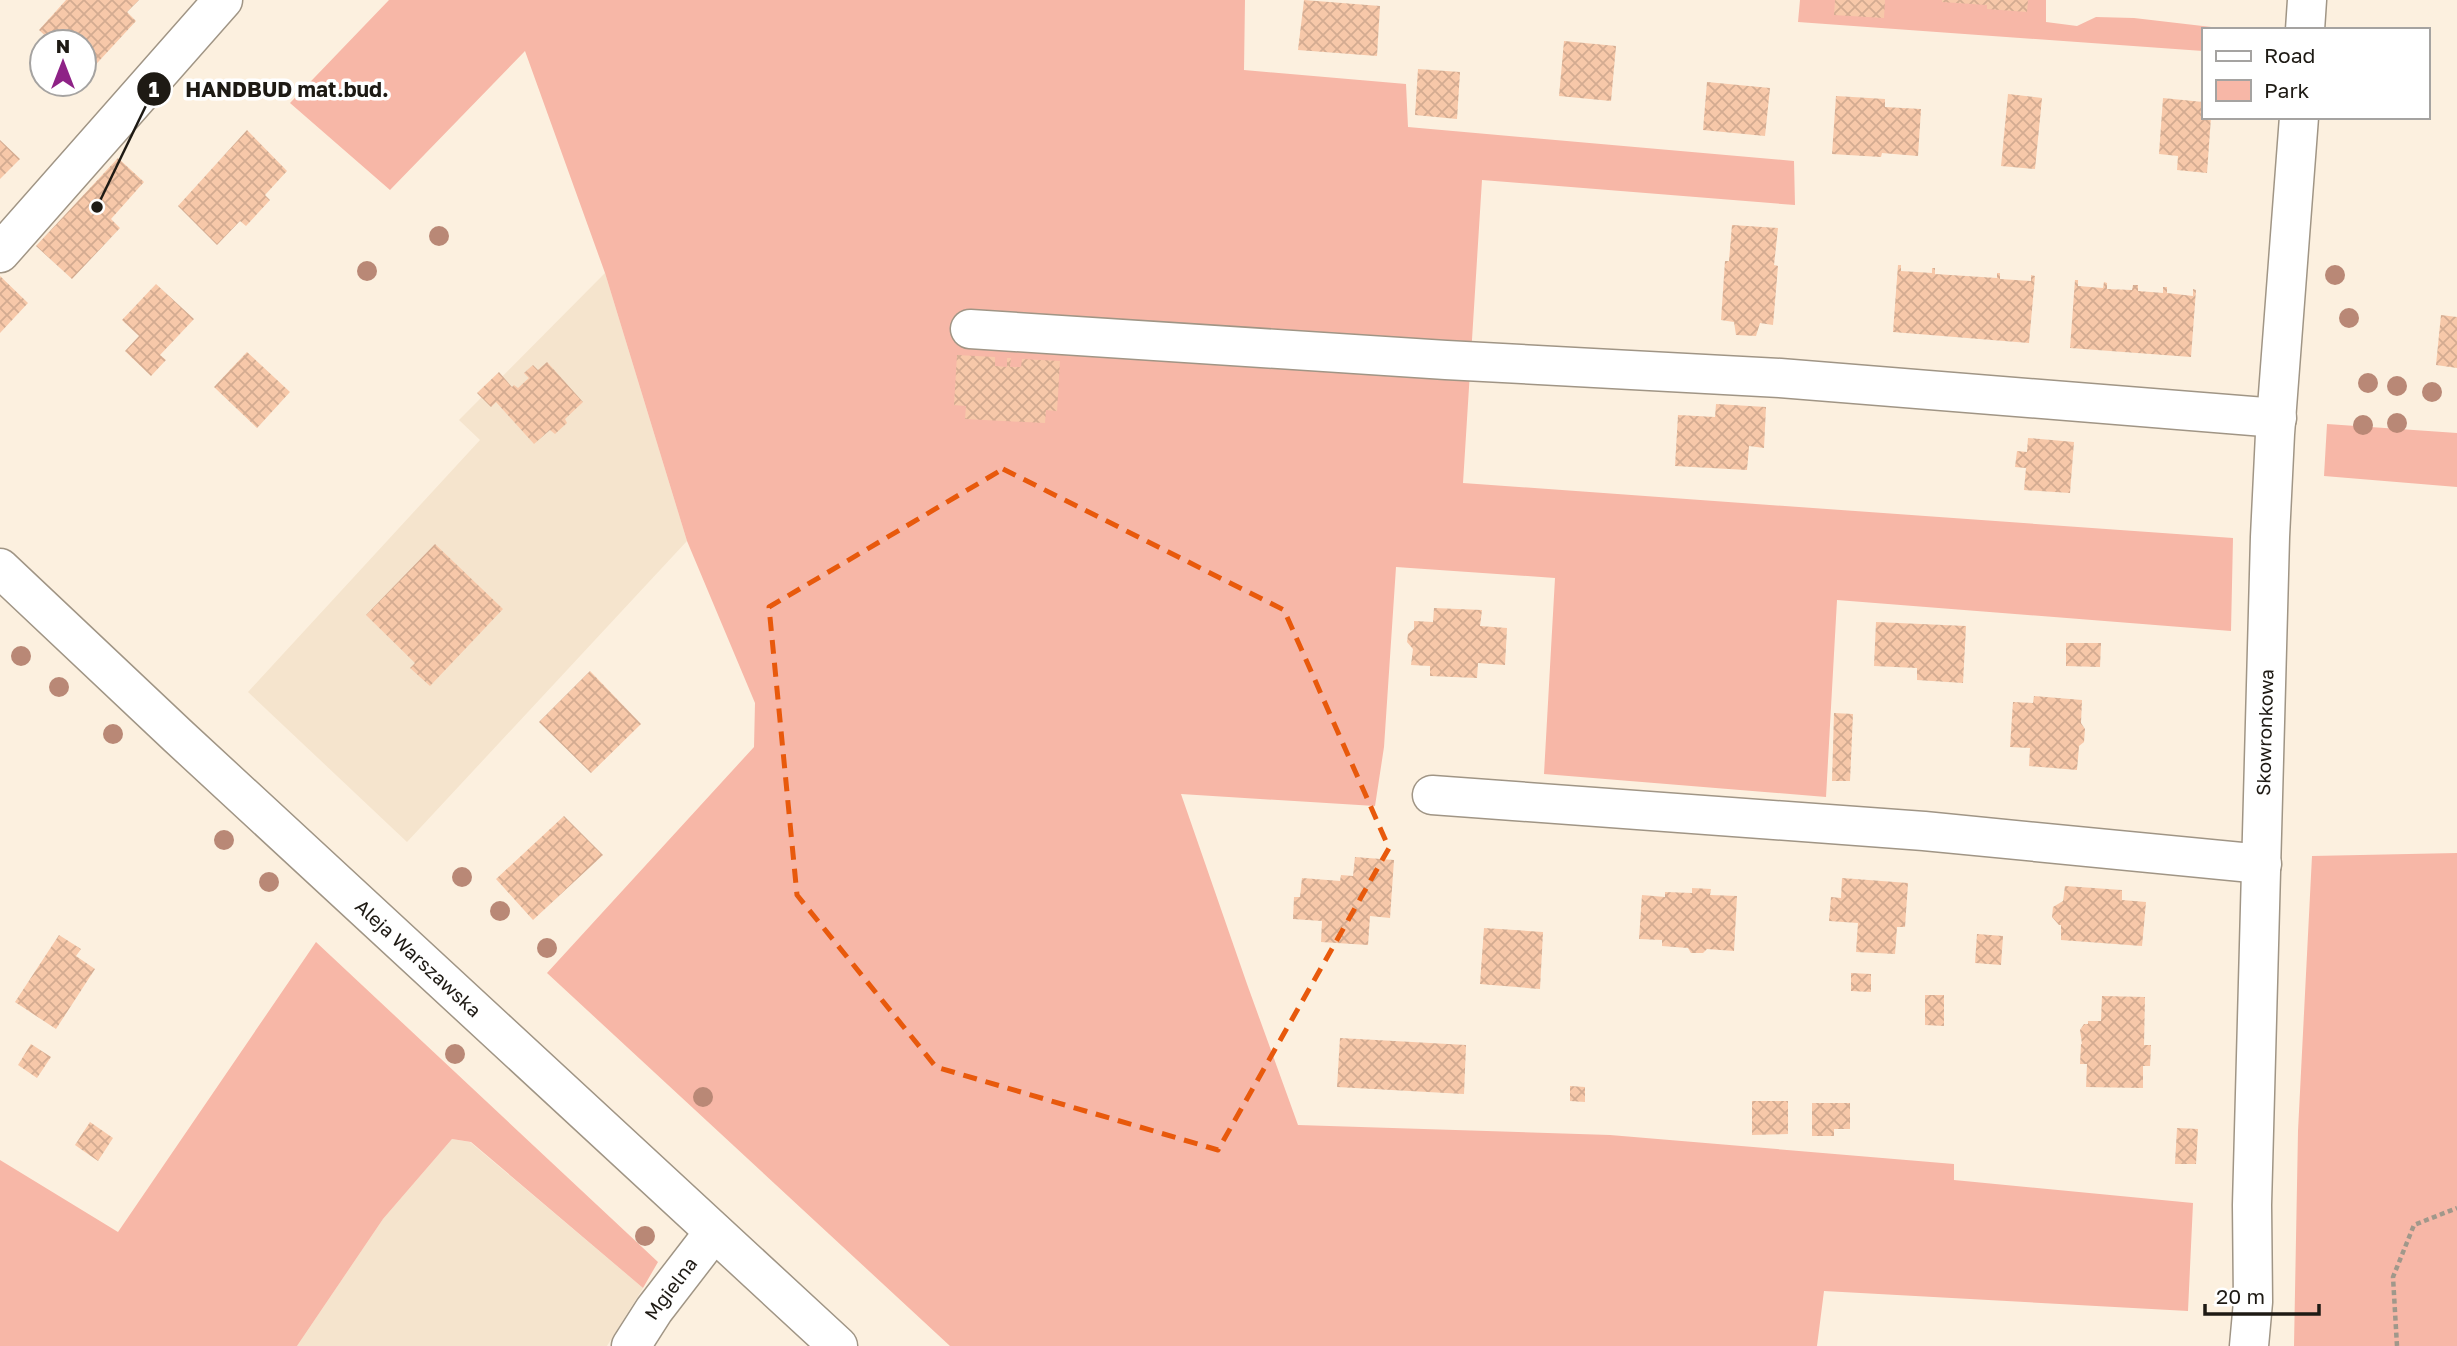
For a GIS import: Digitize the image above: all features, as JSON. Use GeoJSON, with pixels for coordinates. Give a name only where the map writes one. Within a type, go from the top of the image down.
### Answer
{"type":"FeatureCollection","features":[{"type":"Feature","properties":{"kind":"street"},"geometry":{"type":"LineString","coordinates":[[0,253],[223,0]]}},
{"type":"Feature","properties":{"kind":"street"},"geometry":{"type":"LineString","coordinates":[[2305,28],[2307,0]]}},
{"type":"Feature","properties":{"kind":"street","name":"Skowronkowa"},"geometry":{"type":"LineString","coordinates":[[2249,1346],[2253,1302],[2252,1205],[2269,591],[2277,418],[2299,119]]}},
{"type":"Feature","properties":{"kind":"street"},"geometry":{"type":"LineString","coordinates":[[970,329],[1446,360],[1780,378],[2277,418]]}},
{"type":"Feature","properties":{"kind":"street","name":"Aleja Warszawska"},"geometry":{"type":"LineString","coordinates":[[0,568],[188,746],[838,1346]]}},
{"type":"Feature","properties":{"kind":"street"},"geometry":{"type":"LineString","coordinates":[[1433,796],[1924,831],[2237,863],[2262,863]]}},
{"type":"Feature","properties":{"kind":"street","name":"Mgielna"},"geometry":{"type":"LineString","coordinates":[[631,1346],[654,1310],[714,1232]]}},
{"type":"Feature","properties":{"kind":"path"},"geometry":{"type":"LineString","coordinates":[[2397,1346],[2393,1277],[2414,1226],[2457,1208]]}},
{"type":"Feature","properties":{"kind":"highlighted area"},"geometry":{"type":"Polygon","coordinates":[[[1003,469],[1284,610],[1389,848],[1218,1150],[936,1067],[797,895],[769,607],[1003,469]]]}},
{"type":"Feature","properties":{"kind":"shaded area"},"geometry":{"type":"Polygon","coordinates":[[[605,273],[687,541],[407,842],[248,692],[480,440],[459,420],[605,273]]]}},
{"type":"Feature","properties":{"kind":"shaded area"},"geometry":{"type":"Polygon","coordinates":[[[452,1139],[470,1142],[643,1288],[607,1346],[297,1346],[383,1219],[452,1139]]]}},
{"type":"Feature","properties":{"kind":"green space"},"geometry":{"type":"Polygon","coordinates":[[[389,0],[1245,0],[1244,70],[1406,84],[1408,127],[1794,161],[1795,205],[1482,180],[1463,483],[2233,538],[2231,631],[1837,600],[1826,797],[1544,774],[1555,578],[1396,567],[1384,747],[1375,806],[1181,794],[1298,1125],[1610,1135],[1954,1164],[1954,1180],[2193,1203],[2188,1311],[1824,1291],[1817,1346],[950,1346],[547,973],[754,747],[755,703],[687,541],[605,273],[525,51],[390,190],[290,103],[389,0]]]}},
{"type":"Feature","properties":{"kind":"green space"},"geometry":{"type":"Polygon","coordinates":[[[1800,0],[2046,0],[2046,22],[2077,26],[2096,17],[2134,18],[2220,28],[2202,28],[2202,51],[1798,22],[1800,0]]]}},
{"type":"Feature","properties":{"kind":"green space"},"geometry":{"type":"Polygon","coordinates":[[[2327,424],[2457,433],[2457,487],[2324,476],[2327,424]]]}},
{"type":"Feature","properties":{"kind":"green space"},"geometry":{"type":"Polygon","coordinates":[[[2457,853],[2457,1346],[2294,1346],[2298,1131],[2312,856],[2457,853]]]}},
{"type":"Feature","properties":{"kind":"green space"},"geometry":{"type":"Polygon","coordinates":[[[316,942],[658,1262],[643,1288],[471,1142],[452,1139],[383,1219],[297,1346],[0,1346],[0,1160],[118,1232],[316,942]]]}},
{"type":"Feature","properties":{"kind":"building"},"geometry":{"type":"Polygon","coordinates":[[[66,0],[139,0],[127,12],[136,21],[98,62],[98,28],[41,28],[66,0]]]}},
{"type":"Feature","properties":{"kind":"building"},"geometry":{"type":"Polygon","coordinates":[[[1304,0],[1380,6],[1377,56],[1298,50],[1304,0]]]}},
{"type":"Feature","properties":{"kind":"building"},"geometry":{"type":"Polygon","coordinates":[[[1835,0],[1885,0],[1884,18],[1834,15],[1835,0]]]}},
{"type":"Feature","properties":{"kind":"building"},"geometry":{"type":"Polygon","coordinates":[[[1942,0],[2028,0],[2027,12],[1987,9],[1987,5],[1942,0]]]}},
{"type":"Feature","properties":{"kind":"building"},"geometry":{"type":"Polygon","coordinates":[[[1564,41],[1616,46],[1611,101],[1559,96],[1564,41]]]}},
{"type":"Feature","properties":{"kind":"building"},"geometry":{"type":"Polygon","coordinates":[[[1418,69],[1460,72],[1457,119],[1415,115],[1418,69]]]}},
{"type":"Feature","properties":{"kind":"building"},"geometry":{"type":"Polygon","coordinates":[[[1707,82],[1770,88],[1765,136],[1703,130],[1707,82]]]}},
{"type":"Feature","properties":{"kind":"building"},"geometry":{"type":"Polygon","coordinates":[[[2008,94],[2042,98],[2035,169],[2001,166],[2008,94]]]}},
{"type":"Feature","properties":{"kind":"building"},"geometry":{"type":"Polygon","coordinates":[[[1836,96],[1885,99],[1885,107],[1921,109],[1918,156],[1882,153],[1881,157],[1832,154],[1836,96]]]}},
{"type":"Feature","properties":{"kind":"building"},"geometry":{"type":"Polygon","coordinates":[[[2163,98],[2202,102],[2202,119],[2211,119],[2207,173],[2177,170],[2178,156],[2159,154],[2163,98]]]}},
{"type":"Feature","properties":{"kind":"building"},"geometry":{"type":"Polygon","coordinates":[[[247,130],[287,171],[265,195],[270,200],[246,226],[240,221],[217,245],[178,206],[247,130]]]}},
{"type":"Feature","properties":{"kind":"building"},"geometry":{"type":"Polygon","coordinates":[[[0,140],[20,159],[0,179],[0,140]]]}},
{"type":"Feature","properties":{"kind":"building"},"geometry":{"type":"Polygon","coordinates":[[[118,158],[144,182],[111,219],[120,228],[72,279],[36,246],[118,158]]]}},
{"type":"Feature","properties":{"kind":"building"},"geometry":{"type":"Polygon","coordinates":[[[1732,225],[1778,228],[1773,325],[1760,323],[1756,336],[1736,335],[1734,322],[1721,320],[1725,261],[1729,261],[1732,225]]]}},
{"type":"Feature","properties":{"kind":"building"},"geometry":{"type":"Polygon","coordinates":[[[1898,265],[1901,265],[1901,271],[1932,273],[1932,268],[1935,268],[1935,274],[1997,278],[1997,273],[2000,273],[2000,279],[2031,281],[2031,275],[2035,276],[2029,343],[1893,332],[1898,265]]]}},
{"type":"Feature","properties":{"kind":"building"},"geometry":{"type":"Polygon","coordinates":[[[0,276],[28,303],[0,333],[0,276]]]}},
{"type":"Feature","properties":{"kind":"building"},"geometry":{"type":"Polygon","coordinates":[[[2075,280],[2078,280],[2078,286],[2103,288],[2104,282],[2107,283],[2107,289],[2132,290],[2133,285],[2138,285],[2138,291],[2163,293],[2163,287],[2167,287],[2167,293],[2193,296],[2193,289],[2196,290],[2191,357],[2070,348],[2075,280]]]}},
{"type":"Feature","properties":{"kind":"building"},"geometry":{"type":"Polygon","coordinates":[[[156,284],[194,319],[160,355],[166,360],[151,376],[125,351],[139,336],[122,320],[156,284]]]}},
{"type":"Feature","properties":{"kind":"building"},"geometry":{"type":"Polygon","coordinates":[[[2441,315],[2457,317],[2457,368],[2436,365],[2441,315]]]}},
{"type":"Feature","properties":{"kind":"building"},"geometry":{"type":"Polygon","coordinates":[[[247,352],[290,392],[257,428],[214,387],[247,352]]]}},
{"type":"Feature","properties":{"kind":"building"},"geometry":{"type":"Polygon","coordinates":[[[957,355],[995,357],[995,366],[1007,367],[1007,358],[1011,358],[1010,367],[1021,367],[1022,359],[1060,361],[1057,411],[1046,410],[1045,423],[965,419],[966,406],[954,405],[957,355]]]}},
{"type":"Feature","properties":{"kind":"building"},"geometry":{"type":"Polygon","coordinates":[[[547,362],[583,402],[565,419],[567,423],[555,434],[550,430],[534,444],[496,402],[491,407],[477,393],[499,372],[512,387],[514,385],[518,388],[529,378],[524,373],[533,365],[538,370],[547,362]]]}},
{"type":"Feature","properties":{"kind":"building"},"geometry":{"type":"Polygon","coordinates":[[[1716,404],[1766,407],[1764,448],[1749,446],[1747,470],[1675,466],[1678,415],[1715,417],[1716,404]]]}},
{"type":"Feature","properties":{"kind":"building"},"geometry":{"type":"Polygon","coordinates":[[[2028,438],[2074,442],[2070,493],[2024,490],[2026,468],[2015,467],[2017,451],[2027,452],[2028,438]]]}},
{"type":"Feature","properties":{"kind":"building"},"geometry":{"type":"Polygon","coordinates":[[[435,544],[503,609],[430,686],[410,668],[415,663],[366,615],[435,544]]]}},
{"type":"Feature","properties":{"kind":"building"},"geometry":{"type":"Polygon","coordinates":[[[1434,608],[1482,610],[1480,626],[1507,628],[1505,665],[1478,663],[1477,678],[1430,676],[1430,666],[1411,665],[1413,649],[1407,642],[1408,634],[1414,629],[1414,621],[1433,622],[1434,608]]]}},
{"type":"Feature","properties":{"kind":"building"},"geometry":{"type":"Polygon","coordinates":[[[1876,622],[1966,626],[1963,683],[1917,680],[1917,668],[1874,666],[1876,622]]]}},
{"type":"Feature","properties":{"kind":"building"},"geometry":{"type":"Polygon","coordinates":[[[2066,643],[2101,643],[2100,667],[2066,666],[2066,643]]]}},
{"type":"Feature","properties":{"kind":"building"},"geometry":{"type":"Polygon","coordinates":[[[590,671],[641,724],[591,773],[539,722],[590,671]]]}},
{"type":"Feature","properties":{"kind":"building"},"geometry":{"type":"Polygon","coordinates":[[[2034,696],[2082,700],[2081,723],[2085,729],[2084,742],[2079,746],[2077,770],[2029,766],[2030,748],[2010,747],[2013,702],[2033,703],[2034,696]]]}},
{"type":"Feature","properties":{"kind":"building"},"geometry":{"type":"Polygon","coordinates":[[[1834,713],[1853,714],[1850,781],[1832,781],[1834,713]]]}},
{"type":"Feature","properties":{"kind":"building"},"geometry":{"type":"Polygon","coordinates":[[[564,816],[603,855],[533,920],[496,879],[564,816]]]}},
{"type":"Feature","properties":{"kind":"building"},"geometry":{"type":"Polygon","coordinates":[[[1355,857],[1394,860],[1390,918],[1370,916],[1368,945],[1321,942],[1322,921],[1293,919],[1294,897],[1300,897],[1302,878],[1340,881],[1341,875],[1353,876],[1355,857]]]}},
{"type":"Feature","properties":{"kind":"building"},"geometry":{"type":"Polygon","coordinates":[[[1842,878],[1908,883],[1905,927],[1897,927],[1895,954],[1856,952],[1858,923],[1829,921],[1831,897],[1841,898],[1842,878]]]}},
{"type":"Feature","properties":{"kind":"building"},"geometry":{"type":"Polygon","coordinates":[[[2065,886],[2122,890],[2122,900],[2146,902],[2142,946],[2061,940],[2061,925],[2052,917],[2053,907],[2063,901],[2065,886]]]}},
{"type":"Feature","properties":{"kind":"building"},"geometry":{"type":"Polygon","coordinates":[[[1692,888],[1711,889],[1710,895],[1737,896],[1734,951],[1707,949],[1703,953],[1691,953],[1688,948],[1662,946],[1662,940],[1639,939],[1642,895],[1665,897],[1665,892],[1692,893],[1692,888]]]}},
{"type":"Feature","properties":{"kind":"building"},"geometry":{"type":"Polygon","coordinates":[[[1484,928],[1543,932],[1540,989],[1480,984],[1484,928]]]}},
{"type":"Feature","properties":{"kind":"building"},"geometry":{"type":"Polygon","coordinates":[[[1977,934],[2003,936],[2001,965],[1975,963],[1977,934]]]}},
{"type":"Feature","properties":{"kind":"building"},"geometry":{"type":"Polygon","coordinates":[[[59,935],[81,949],[76,956],[95,969],[56,1029],[15,1002],[59,935]]]}},
{"type":"Feature","properties":{"kind":"building"},"geometry":{"type":"Polygon","coordinates":[[[1851,973],[1871,974],[1871,992],[1851,991],[1851,973]]]}},
{"type":"Feature","properties":{"kind":"building"},"geometry":{"type":"Polygon","coordinates":[[[1925,995],[1944,995],[1944,1026],[1925,1025],[1925,995]]]}},
{"type":"Feature","properties":{"kind":"building"},"geometry":{"type":"Polygon","coordinates":[[[2102,996],[2145,997],[2144,1045],[2151,1045],[2150,1066],[2143,1066],[2143,1088],[2086,1087],[2087,1064],[2080,1064],[2080,1030],[2088,1021],[2101,1021],[2102,996]]]}},
{"type":"Feature","properties":{"kind":"building"},"geometry":{"type":"Polygon","coordinates":[[[1340,1038],[1466,1045],[1464,1094],[1337,1087],[1340,1038]]]}},
{"type":"Feature","properties":{"kind":"building"},"geometry":{"type":"Polygon","coordinates":[[[31,1044],[51,1057],[37,1078],[18,1065],[31,1044]]]}},
{"type":"Feature","properties":{"kind":"building"},"geometry":{"type":"Polygon","coordinates":[[[1570,1086],[1585,1087],[1585,1102],[1570,1101],[1570,1086]]]}},
{"type":"Feature","properties":{"kind":"building"},"geometry":{"type":"Polygon","coordinates":[[[1752,1101],[1788,1101],[1788,1134],[1752,1135],[1752,1101]]]}},
{"type":"Feature","properties":{"kind":"building"},"geometry":{"type":"Polygon","coordinates":[[[1812,1103],[1850,1103],[1850,1129],[1834,1129],[1834,1136],[1812,1136],[1812,1103]]]}},
{"type":"Feature","properties":{"kind":"building"},"geometry":{"type":"Polygon","coordinates":[[[90,1122],[113,1138],[98,1161],[75,1145],[90,1122]]]}},
{"type":"Feature","properties":{"kind":"building"},"geometry":{"type":"Polygon","coordinates":[[[2177,1128],[2198,1129],[2196,1164],[2175,1164],[2177,1128]]]}},
{"type":"Feature","properties":{"kind":"place","name":"HANDBUD mat.bud."},"geometry":{"type":"Point","coordinates":[97,207]}}]}
